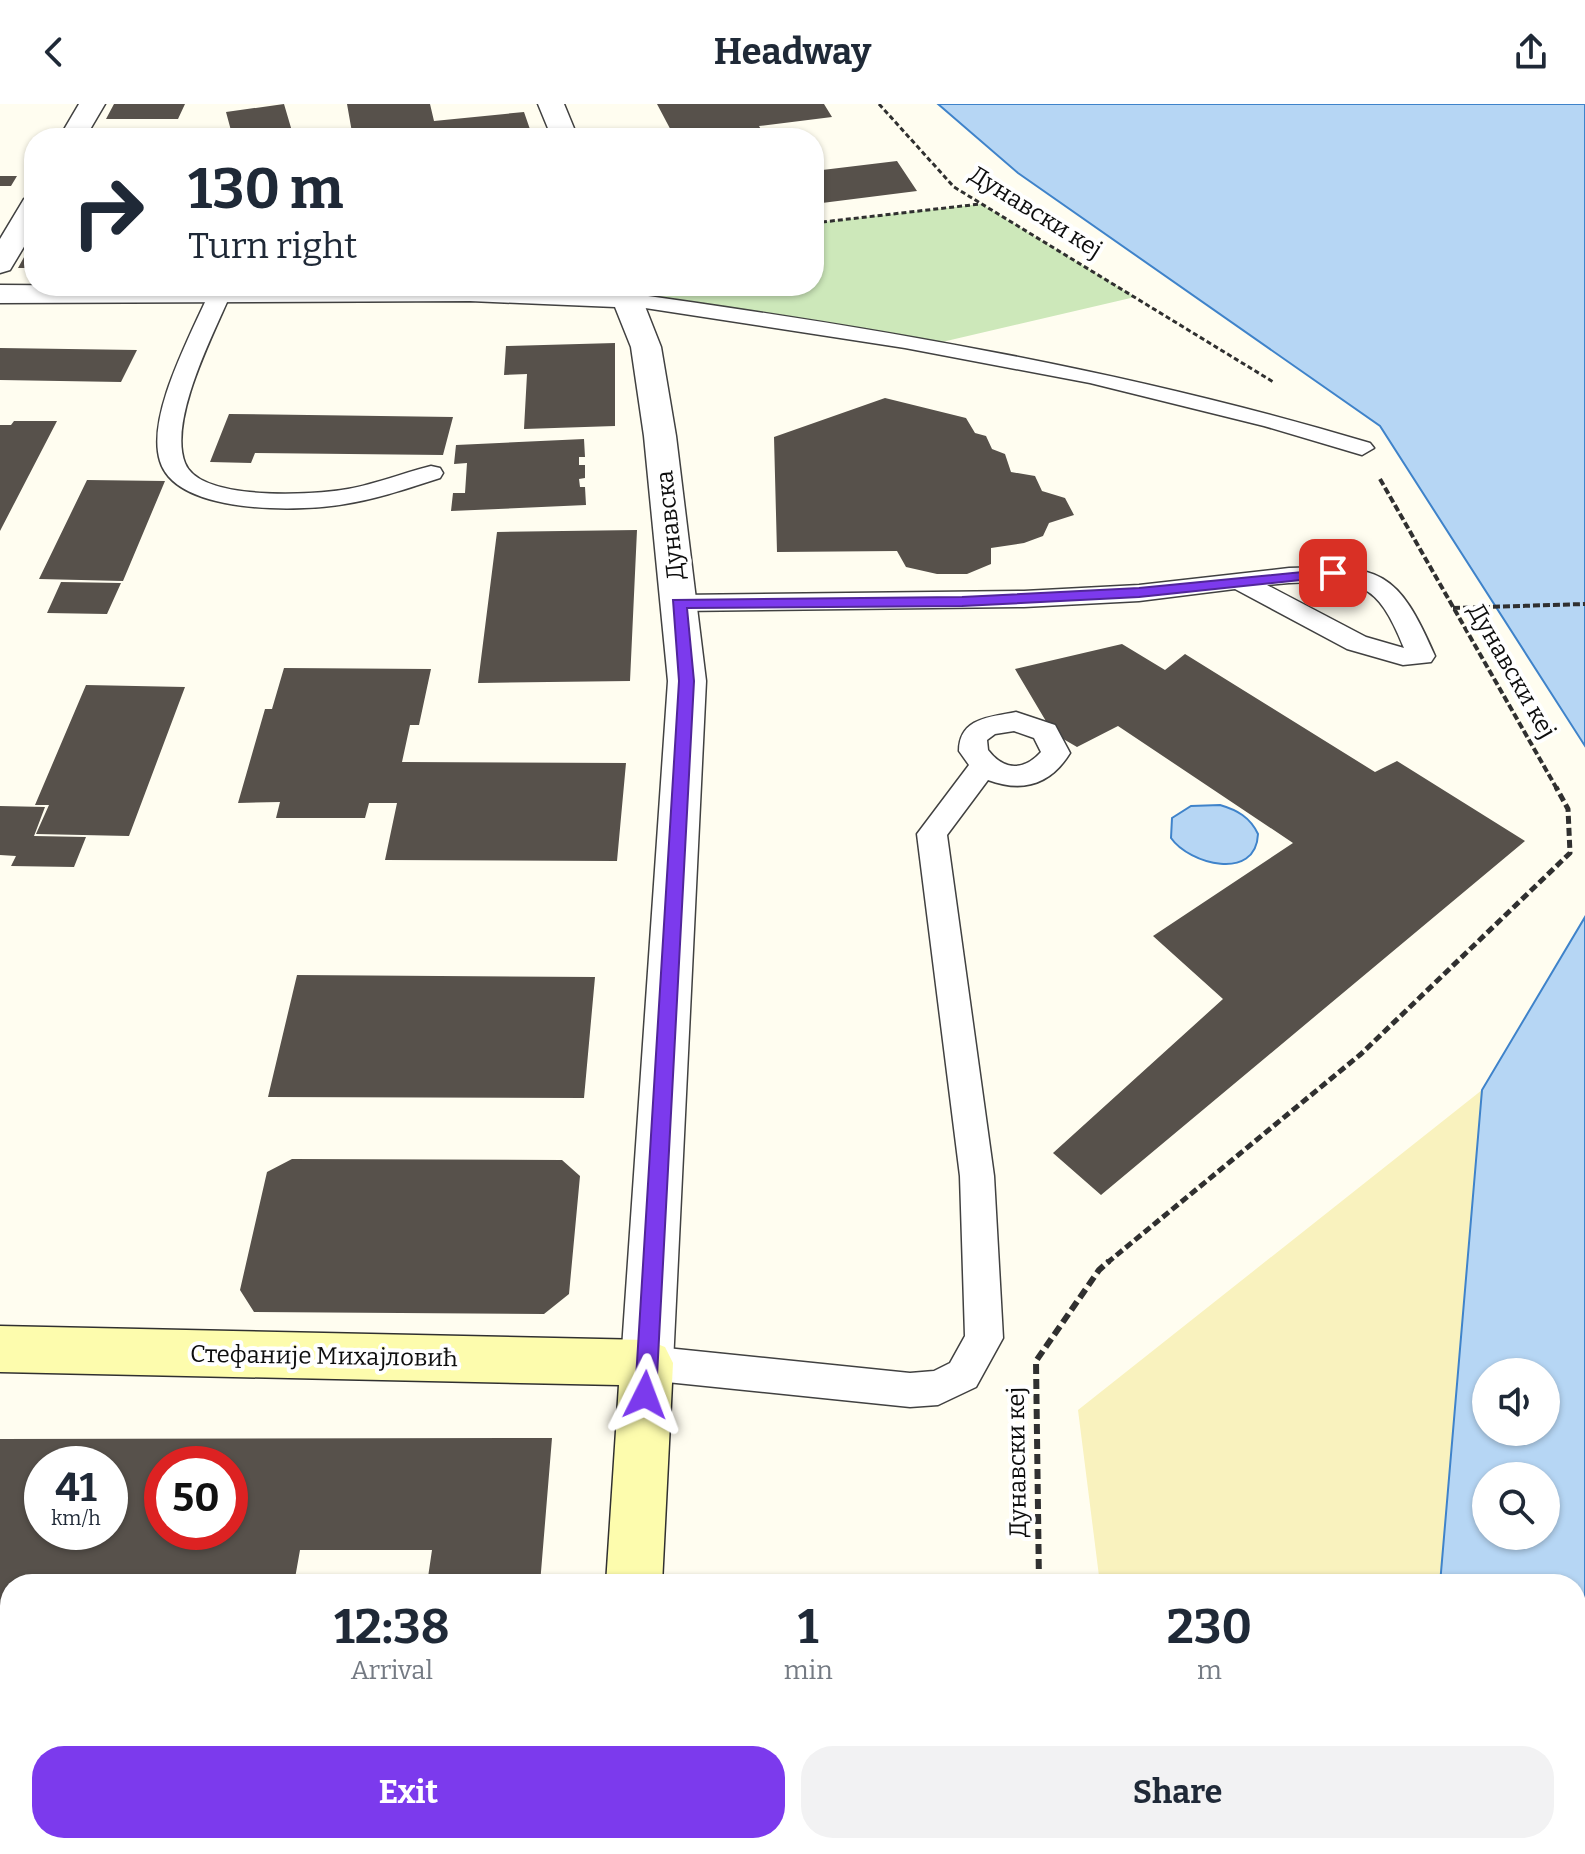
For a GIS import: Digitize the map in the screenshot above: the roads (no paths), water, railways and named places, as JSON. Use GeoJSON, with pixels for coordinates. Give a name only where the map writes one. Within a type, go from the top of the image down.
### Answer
{"type":"FeatureCollection","features":[{"type":"Feature","properties":{"kind":"main road","name":"Стефаније Михајловић"},"geometry":{"type":"LineString","coordinates":[[0,1349],[647,1363]]}},
{"type":"Feature","properties":{"kind":"main road","name":"Дунавска"},"geometry":{"type":"LineString","coordinates":[[635,1574],[647,1363]]}},
{"type":"Feature","properties":{"kind":"street"},"geometry":{"type":"LineString","coordinates":[[78,128],[92,104]]}},
{"type":"Feature","properties":{"kind":"street"},"geometry":{"type":"LineString","coordinates":[[551,104],[561,128]]}},
{"type":"Feature","properties":{"kind":"street"},"geometry":{"type":"LineString","coordinates":[[0,264],[24,222]]}},
{"type":"Feature","properties":{"kind":"street"},"geometry":{"type":"LineString","coordinates":[[0,294],[24,294]]}},
{"type":"Feature","properties":{"kind":"street","name":"Дунавска"},"geometry":{"type":"LineString","coordinates":[[625,296],[646,347],[687,681],[647,1363]]}},
{"type":"Feature","properties":{"kind":"lane"},"geometry":{"type":"LineString","coordinates":[[219,296],[185,381],[171,433],[173,464],[194,488],[236,497],[319,500],[391,486],[431,473]]}},
{"type":"Feature","properties":{"kind":"lane"},"geometry":{"type":"LineString","coordinates":[[641,296],[1142,386],[1252,413],[1362,448]]}},
{"type":"Feature","properties":{"kind":"lane"},"geometry":{"type":"LineString","coordinates":[[679,603],[962,602],[1139,593],[1242,582],[1333,573],[1369,580],[1395,596],[1421,656],[1406,660],[1378,654],[1242,582]]}},
{"type":"Feature","properties":{"kind":"lane"},"geometry":{"type":"LineString","coordinates":[[647,1363],[910,1390],[938,1388],[963,1375],[984,1338],[977,1176],[932,834],[983,767]]}},
{"type":"Feature","properties":{"kind":"water"},"geometry":{"type":"Polygon","coordinates":[[[938,104],[1585,104],[1585,746],[1380,426],[1018,173],[938,104]]]}},
{"type":"Feature","properties":{"kind":"water"},"geometry":{"type":"Polygon","coordinates":[[[1220,805],[1242,815],[1258,834],[1254,849],[1246,859],[1220,864],[1206,861],[1192,855],[1171,838],[1172,818],[1191,806],[1220,805]]]}},
{"type":"Feature","properties":{"kind":"water"},"geometry":{"type":"Polygon","coordinates":[[[1585,917],[1585,1574],[1441,1574],[1482,1090],[1585,917]]]}}]}
